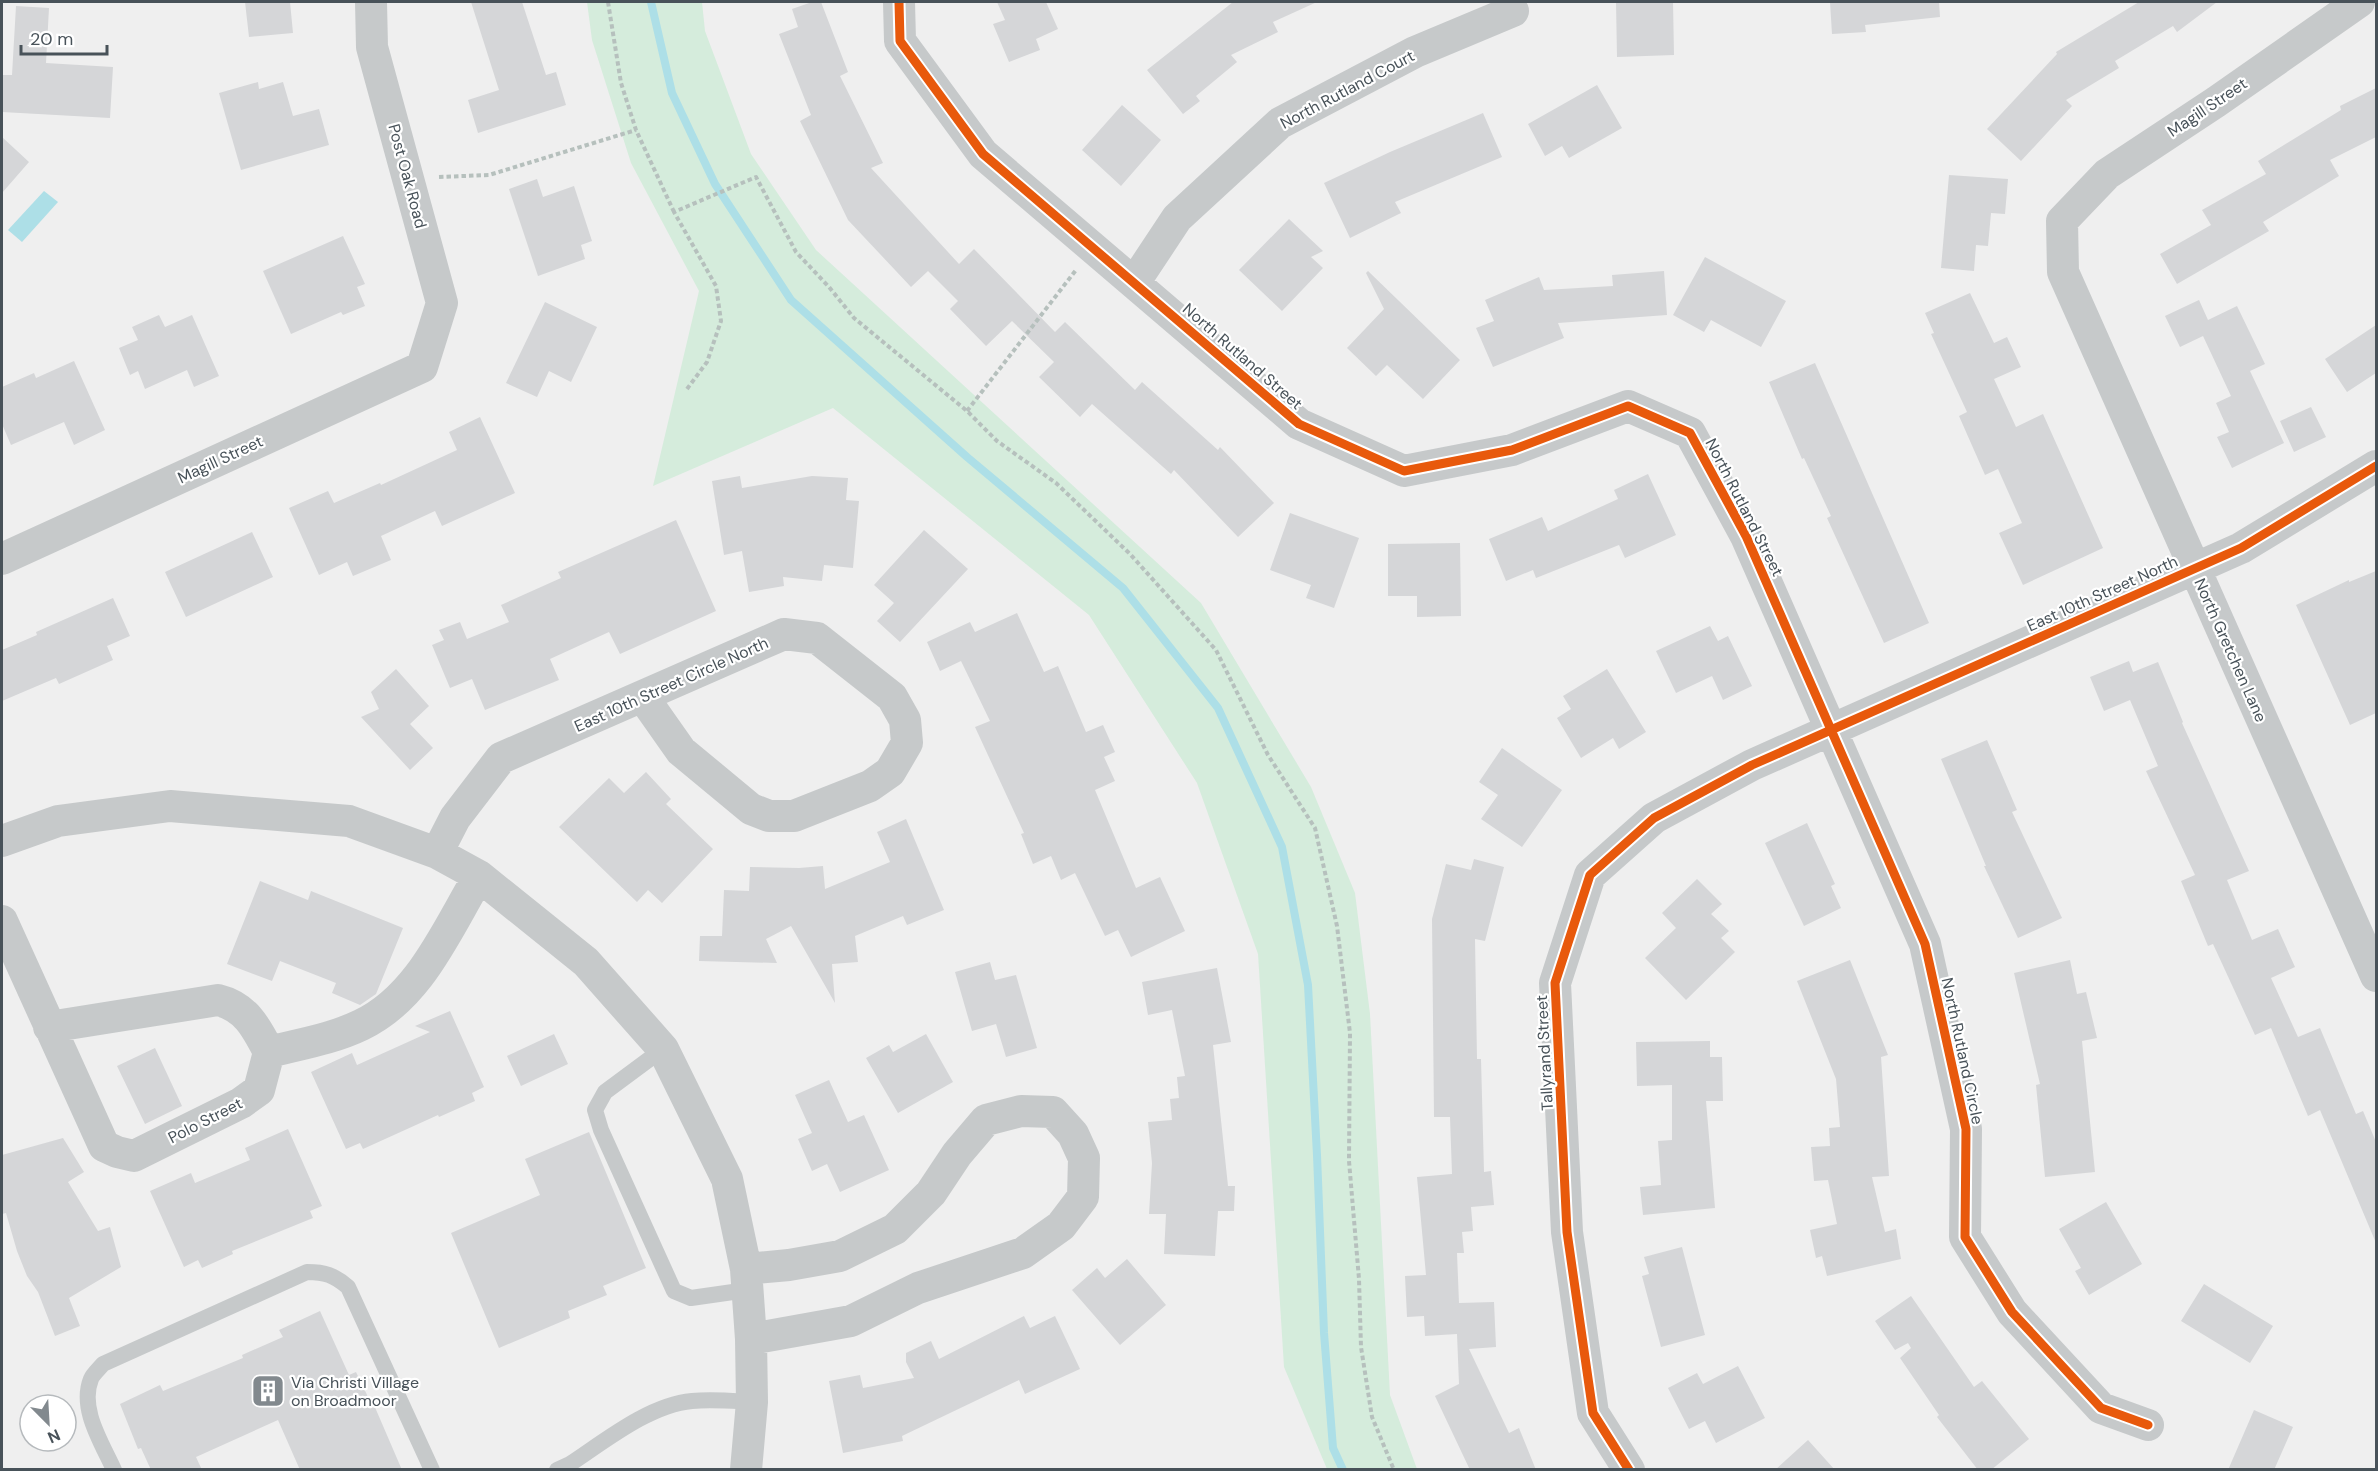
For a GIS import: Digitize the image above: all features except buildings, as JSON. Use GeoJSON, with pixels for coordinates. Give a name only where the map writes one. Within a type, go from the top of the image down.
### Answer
{"type":"FeatureCollection","features":[{"type":"Feature","properties":{"kind":"street","name":"Post Oak Road"},"geometry":{"type":"LineString","coordinates":[[370,2],[372,47],[442,303],[428,349]]}},
{"type":"Feature","properties":{"kind":"street","name":"North Rutland Street"},"geometry":{"type":"LineString","coordinates":[[898,2],[900,41],[983,154],[1299,424],[1404,471],[1512,450],[1628,406],[1690,433],[1746,536],[1831,730]]}},
{"type":"Feature","properties":{"kind":"street","name":"Magill Street"},"geometry":{"type":"LineString","coordinates":[[2062,221],[2107,174],[2216,102],[2359,2]]}},
{"type":"Feature","properties":{"kind":"street","name":"North Rutland Court"},"geometry":{"type":"LineString","coordinates":[[1134,283],[1177,218],[1280,123],[1415,52],[1513,11]]}},
{"type":"Feature","properties":{"kind":"street","name":"North Gretchen Lane"},"geometry":{"type":"LineString","coordinates":[[2062,221],[2063,272],[2376,976]]}},
{"type":"Feature","properties":{"kind":"street","name":"Magill Street"},"geometry":{"type":"LineString","coordinates":[[2,559],[422,367],[428,349]]}},
{"type":"Feature","properties":{"kind":"street","name":"East 10th Street North"},"geometry":{"type":"LineString","coordinates":[[1831,730],[2241,548],[2376,466]]}},
{"type":"Feature","properties":{"kind":"street","name":"East 10th Street Circle North"},"geometry":{"type":"LineString","coordinates":[[437,854],[455,818],[501,758],[784,634],[817,638],[892,697],[904,720],[907,743],[890,772],[870,786],[794,816],[769,816],[751,809],[681,751],[643,697]]}},
{"type":"Feature","properties":{"kind":"street","name":"North Rutland Circle"},"geometry":{"type":"LineString","coordinates":[[1831,730],[1924,944],[1966,1129],[1965,1237],[2012,1312],[2101,1408],[2148,1425]]}},
{"type":"Feature","properties":{"kind":"street","name":"Tallyrand Street"},"geometry":{"type":"LineString","coordinates":[[1629,1470],[1593,1413],[1567,1232],[1555,982],[1590,875],[1654,818],[1752,765],[1831,730]]}},
{"type":"Feature","properties":{"kind":"street"},"geometry":{"type":"LineString","coordinates":[[2,841],[58,821],[170,806],[349,821],[437,854],[479,876],[586,962],[663,1049],[727,1179],[747,1280],[751,1339],[752,1402],[746,1470]]}},
{"type":"Feature","properties":{"kind":"street"},"geometry":{"type":"LineString","coordinates":[[49,1028],[218,999],[233,1004],[250,1019],[269,1052],[336,1035],[362,1025],[387,1010],[423,970],[479,876]]}},
{"type":"Feature","properties":{"kind":"street","name":"Polo Street"},"geometry":{"type":"LineString","coordinates":[[2,921],[104,1146],[134,1156],[241,1103],[259,1090],[269,1052]]}},
{"type":"Feature","properties":{"kind":"street"},"geometry":{"type":"LineString","coordinates":[[747,1280],[789,1265],[840,1256],[895,1229],[931,1193],[957,1154],[986,1120],[1021,1111],[1053,1112],[1073,1134],[1084,1158],[1083,1197],[1061,1226],[1023,1253],[918,1288],[851,1321],[751,1339]]}},
{"type":"Feature","properties":{"kind":"lane"},"geometry":{"type":"LineString","coordinates":[[663,1049],[605,1092],[595,1110],[601,1131],[674,1291],[691,1298],[747,1280]]}},
{"type":"Feature","properties":{"kind":"lane"},"geometry":{"type":"LineString","coordinates":[[114,1470],[92,1420],[87,1398],[92,1377],[103,1364],[307,1272],[324,1272],[336,1276],[348,1287],[432,1470]]}},
{"type":"Feature","properties":{"kind":"lane"},"geometry":{"type":"LineString","coordinates":[[557,1470],[649,1414],[667,1406],[692,1401],[752,1402]]}},
{"type":"Feature","properties":{"kind":"path"},"geometry":{"type":"LineString","coordinates":[[608,2],[621,83],[636,129],[674,212],[716,286],[721,321],[707,362],[687,389]]}},
{"type":"Feature","properties":{"kind":"path"},"geometry":{"type":"LineString","coordinates":[[408,178],[489,175],[636,129]]}},
{"type":"Feature","properties":{"kind":"path"},"geometry":{"type":"LineString","coordinates":[[674,212],[756,177],[796,252],[830,287],[854,318],[967,411],[998,441],[1056,483],[1130,554],[1216,650],[1268,755],[1316,828],[1337,926],[1350,1033],[1349,1161],[1359,1279],[1361,1347],[1372,1417],[1394,1470]]}},
{"type":"Feature","properties":{"kind":"path"},"geometry":{"type":"LineString","coordinates":[[967,411],[1094,249]]}},
{"type":"Feature","properties":{"kind":"green space"},"geometry":{"type":"Polygon","coordinates":[[[587,2],[702,2],[705,31],[751,154],[816,250],[1201,603],[1311,787],[1355,893],[1370,1014],[1390,1395],[1417,1469],[1327,1469],[1284,1367],[1258,954],[1197,783],[1089,615],[833,408],[653,486],[699,291],[631,163],[592,40],[587,2]]]}},
{"type":"Feature","properties":{"kind":"water"},"geometry":{"type":"Polygon","coordinates":[[[44,191],[58,202],[22,242],[8,230],[44,191]]]}},
{"type":"Feature","properties":{"kind":"waterway"},"geometry":{"type":"LineString","coordinates":[[651,2],[672,93],[715,184],[791,300],[967,457],[1123,588],[1218,708],[1282,847],[1308,985],[1324,1333],[1333,1448],[1343,1470]]}},
{"type":"Feature","properties":{"kind":"cycle path"},"geometry":{"type":"LineString","coordinates":[[899,2],[900,41],[983,154],[1299,424],[1404,471],[1512,450],[1628,406],[1690,433],[1746,536],[1925,944],[1966,1129],[1965,1237],[2012,1312],[2101,1408],[2148,1425]]}},
{"type":"Feature","properties":{"kind":"cycle path"},"geometry":{"type":"LineString","coordinates":[[1629,1470],[1593,1413],[1567,1232],[1555,983],[1590,875],[1654,818],[1752,765],[2241,548],[2376,466]]}},
{"type":"Feature","properties":{"kind":"place","name":"Via Christi Village on Broadmoor"},"geometry":{"type":"Point","coordinates":[268,1391]}}]}
